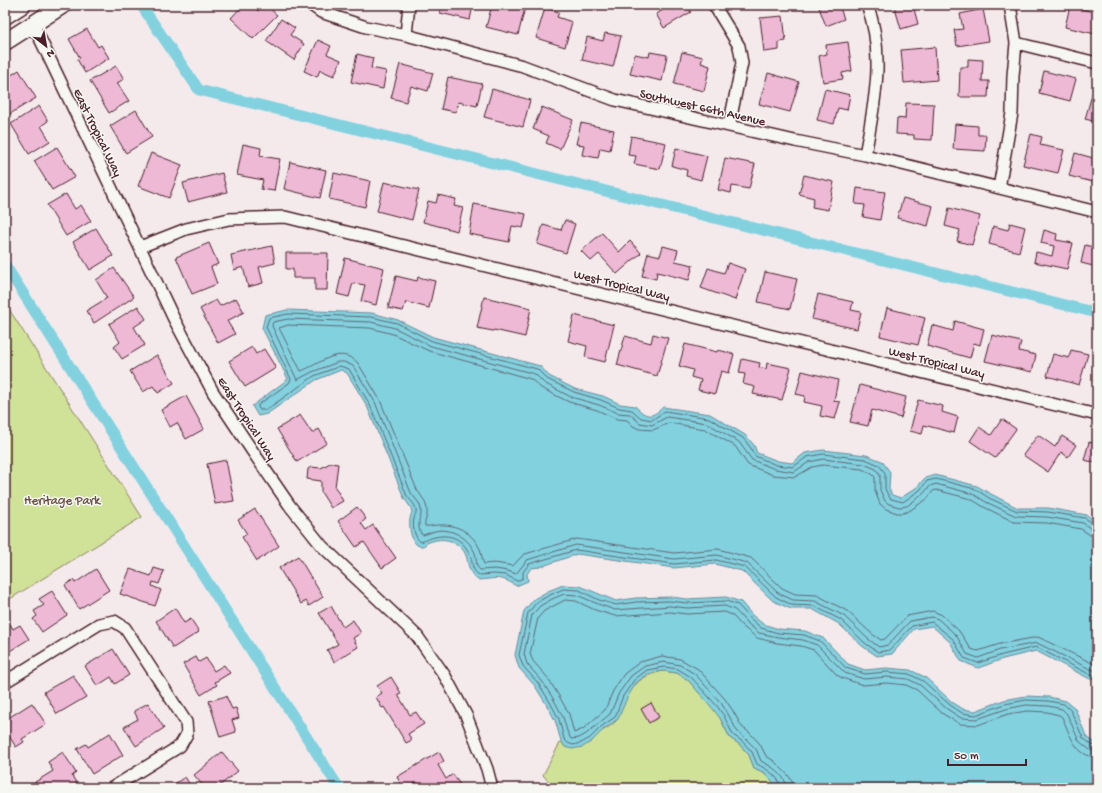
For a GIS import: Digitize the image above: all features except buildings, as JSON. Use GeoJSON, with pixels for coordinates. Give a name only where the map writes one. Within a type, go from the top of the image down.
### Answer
{"type":"FeatureCollection","features":[{"type":"Feature","properties":{"kind":"main road"},"geometry":{"type":"LineString","coordinates":[[5,42],[63,5]]}},
{"type":"Feature","properties":{"kind":"main road"},"geometry":{"type":"LineString","coordinates":[[5,16],[20,6]]}},
{"type":"Feature","properties":{"kind":"street","name":"Southwest 66th Avenue"},"geometry":{"type":"LineString","coordinates":[[310,5],[321,12],[366,27],[406,34],[523,66],[615,100],[795,141],[865,155],[1097,212]]}},
{"type":"Feature","properties":{"kind":"street"},"geometry":{"type":"LineString","coordinates":[[406,34],[410,5]]}},
{"type":"Feature","properties":{"kind":"street"},"geometry":{"type":"LineString","coordinates":[[714,5],[739,46],[742,63],[729,126]]}},
{"type":"Feature","properties":{"kind":"street"},"geometry":{"type":"LineString","coordinates":[[865,155],[876,96],[878,58],[871,15],[867,5]]}},
{"type":"Feature","properties":{"kind":"street"},"geometry":{"type":"LineString","coordinates":[[999,188],[1012,113],[1016,43],[1010,5]]}},
{"type":"Feature","properties":{"kind":"street","name":"East Tropical Way"},"geometry":{"type":"LineString","coordinates":[[32,24],[174,319],[213,392],[290,506],[322,546],[417,636],[445,676],[466,715],[492,788]]}},
{"type":"Feature","properties":{"kind":"street"},"geometry":{"type":"LineString","coordinates":[[1016,43],[1097,63]]}},
{"type":"Feature","properties":{"kind":"street","name":"West Tropical Way"},"geometry":{"type":"LineString","coordinates":[[140,247],[186,229],[229,220],[285,217],[1097,415]]}},
{"type":"Feature","properties":{"kind":"street"},"geometry":{"type":"LineString","coordinates":[[5,682],[99,624],[114,621],[125,628],[186,722],[187,734],[180,746],[112,788]]}},
{"type":"Feature","properties":{"kind":"green space","name":"Heritage Park"},"geometry":{"type":"Polygon","coordinates":[[[5,303],[142,517],[5,602],[5,303]]]}},
{"type":"Feature","properties":{"kind":"green space"},"geometry":{"type":"Polygon","coordinates":[[[663,671],[677,673],[688,680],[713,708],[730,738],[739,744],[749,755],[754,768],[765,773],[778,788],[554,788],[543,775],[561,741],[565,747],[593,735],[613,724],[619,717],[622,707],[634,686],[648,675],[663,671]]]}},
{"type":"Feature","properties":{"kind":"water"},"geometry":{"type":"Polygon","coordinates":[[[287,310],[372,313],[398,320],[433,337],[540,366],[549,376],[575,389],[603,396],[620,404],[635,406],[642,412],[649,415],[659,411],[663,407],[710,414],[745,435],[754,445],[757,453],[778,461],[792,463],[805,453],[823,450],[866,455],[882,461],[890,472],[889,489],[892,495],[901,498],[917,487],[925,478],[935,475],[977,486],[1018,508],[1048,508],[1087,515],[1097,522],[1097,679],[1090,679],[1036,651],[1003,659],[978,668],[961,661],[950,642],[932,626],[914,629],[892,654],[877,656],[862,646],[839,624],[812,609],[791,609],[773,601],[742,571],[715,564],[674,568],[577,554],[540,567],[531,568],[527,574],[528,581],[516,586],[502,579],[478,580],[473,576],[463,550],[452,541],[431,541],[422,546],[415,543],[412,538],[410,527],[412,513],[411,508],[404,498],[367,406],[347,373],[341,370],[316,380],[267,414],[258,416],[252,406],[288,379],[262,328],[265,315],[287,310]]]}},
{"type":"Feature","properties":{"kind":"water"},"geometry":{"type":"Polygon","coordinates":[[[563,585],[580,586],[616,601],[636,598],[671,597],[687,599],[726,597],[741,602],[752,615],[763,624],[779,629],[805,631],[823,638],[848,664],[865,670],[886,668],[910,670],[925,677],[952,702],[963,709],[975,711],[1004,700],[1026,696],[1049,697],[1066,701],[1075,708],[1086,736],[1094,742],[1097,742],[1097,788],[778,788],[765,773],[754,768],[749,755],[739,744],[730,738],[720,718],[688,680],[677,673],[663,671],[648,674],[636,683],[627,698],[618,719],[604,729],[592,741],[583,747],[572,749],[565,747],[561,741],[555,720],[535,686],[519,668],[515,655],[524,611],[534,599],[563,585]]]}},
{"type":"Feature","properties":{"kind":"waterway"},"geometry":{"type":"LineString","coordinates":[[143,8],[199,90],[1097,313]]}},
{"type":"Feature","properties":{"kind":"waterway"},"geometry":{"type":"LineString","coordinates":[[5,265],[339,788]]}}]}
